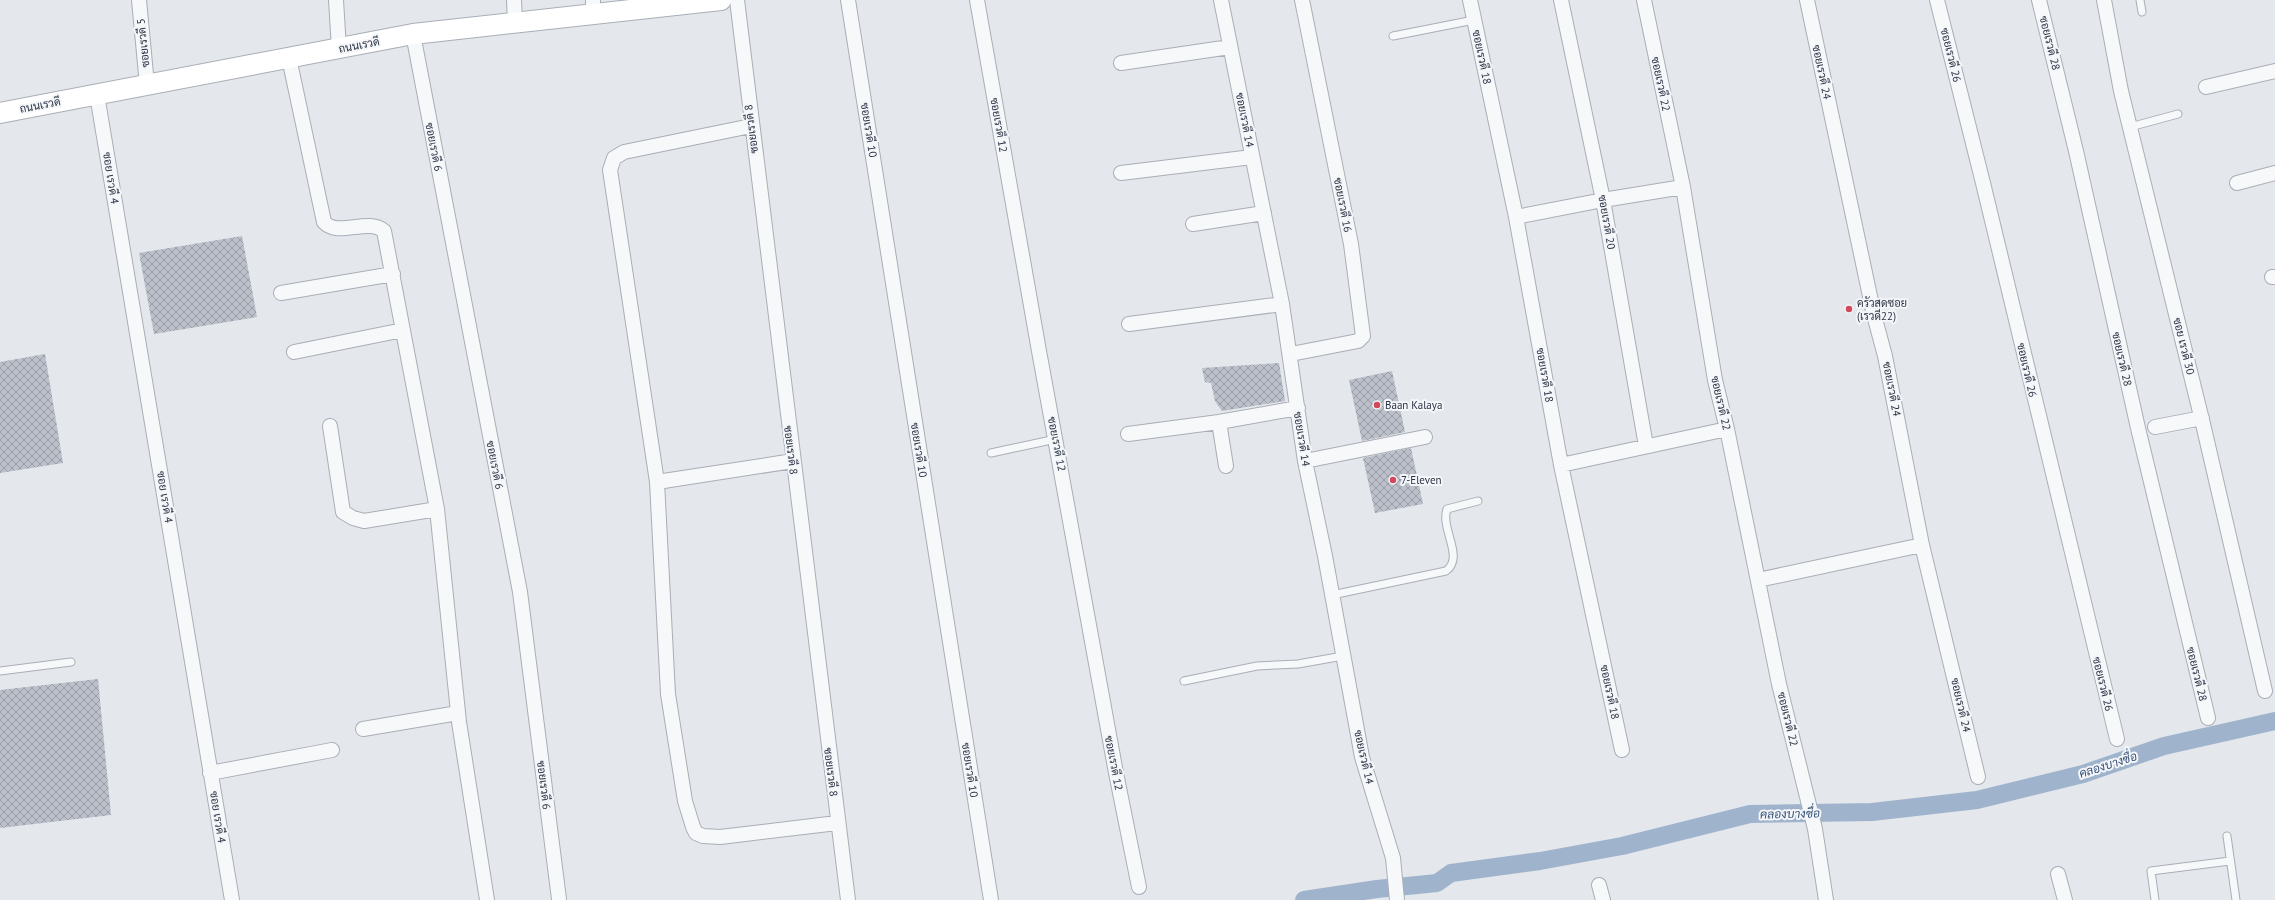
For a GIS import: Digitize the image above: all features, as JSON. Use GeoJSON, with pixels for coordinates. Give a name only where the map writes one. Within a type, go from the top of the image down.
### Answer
{"type":"FeatureCollection","features":[{"type":"Feature","properties":{"kind":"street","name":"ซอยเรวดี 5"},"geometry":{"type":"LineString","coordinates":[[139,0],[147,85]]}},
{"type":"Feature","properties":{"kind":"street"},"geometry":{"type":"LineString","coordinates":[[336,0],[339,49]]}},
{"type":"Feature","properties":{"kind":"street"},"geometry":{"type":"LineString","coordinates":[[514,0],[515,24]]}},
{"type":"Feature","properties":{"kind":"street","name":"ถนนเรวดี"},"geometry":{"type":"LineString","coordinates":[[0,113],[413,34],[515,24],[593,8],[721,0]]}},
{"type":"Feature","properties":{"kind":"street","name":"ซอยเรวดี 8"},"geometry":{"type":"LineString","coordinates":[[736,0],[792,461],[848,900]]}},
{"type":"Feature","properties":{"kind":"street","name":"ซอยเรวดี 10"},"geometry":{"type":"LineString","coordinates":[[848,0],[990,900]]}},
{"type":"Feature","properties":{"kind":"street","name":"ซอยเรวดี 12"},"geometry":{"type":"LineString","coordinates":[[977,0],[1116,772],[1140,887]]}},
{"type":"Feature","properties":{"kind":"street","name":"ซอยเรวดี 14"},"geometry":{"type":"LineString","coordinates":[[1220,0],[1282,304],[1305,461],[1362,757],[1393,858],[1396,875],[1397,899]]}},
{"type":"Feature","properties":{"kind":"street","name":"ซอยเรวดี 16"},"geometry":{"type":"LineString","coordinates":[[1290,354],[1358,341],[1363,336],[1351,244],[1302,0]]}},
{"type":"Feature","properties":{"kind":"street","name":"ซอยเรวดี 18"},"geometry":{"type":"LineString","coordinates":[[1470,0],[1516,217],[1561,464],[1622,750]]}},
{"type":"Feature","properties":{"kind":"street","name":"ซอยเรวดี 20"},"geometry":{"type":"LineString","coordinates":[[1561,0],[1603,200],[1646,446]]}},
{"type":"Feature","properties":{"kind":"street","name":"ซอยเรวดี 22"},"geometry":{"type":"LineString","coordinates":[[1644,0],[1683,187],[1715,380],[1727,429],[1779,684],[1816,829],[1826,900]]}},
{"type":"Feature","properties":{"kind":"street","name":"ซอยเรวดี 24"},"geometry":{"type":"LineString","coordinates":[[1807,0],[1874,316],[1885,356],[1922,546],[1978,778]]}},
{"type":"Feature","properties":{"kind":"street","name":"ซอยเรวดี 26"},"geometry":{"type":"LineString","coordinates":[[1937,0],[1983,183],[2116,739]]}},
{"type":"Feature","properties":{"kind":"street","name":"ซอยเรวดี 28"},"geometry":{"type":"LineString","coordinates":[[2039,0],[2076,151],[2138,428],[2208,718]]}},
{"type":"Feature","properties":{"kind":"street","name":"ซอย เรวดี 30"},"geometry":{"type":"LineString","coordinates":[[2104,0],[2130,127],[2202,418],[2265,691]]}},
{"type":"Feature","properties":{"kind":"street","name":"ซอยเรวดี 6"},"geometry":{"type":"LineString","coordinates":[[413,34],[520,592],[559,899]]}},
{"type":"Feature","properties":{"kind":"street"},"geometry":{"type":"LineString","coordinates":[[1121,63],[1230,47]]}},
{"type":"Feature","properties":{"kind":"street"},"geometry":{"type":"LineString","coordinates":[[289,58],[324,222],[332,228],[379,227],[384,231],[437,509],[458,713],[487,900]]}},
{"type":"Feature","properties":{"kind":"street"},"geometry":{"type":"LineString","coordinates":[[2206,87],[2275,71]]}},
{"type":"Feature","properties":{"kind":"street","name":"ซอย เรวดี 4"},"geometry":{"type":"LineString","coordinates":[[97,95],[232,900]]}},
{"type":"Feature","properties":{"kind":"street"},"geometry":{"type":"LineString","coordinates":[[751,126],[624,152],[614,158],[610,170],[657,482],[668,694],[685,801],[692,827],[696,833],[703,836],[720,837],[838,823]]}},
{"type":"Feature","properties":{"kind":"street"},"geometry":{"type":"LineString","coordinates":[[1121,173],[1252,157]]}},
{"type":"Feature","properties":{"kind":"street"},"geometry":{"type":"LineString","coordinates":[[2237,183],[2275,173]]}},
{"type":"Feature","properties":{"kind":"street"},"geometry":{"type":"LineString","coordinates":[[1516,217],[1603,200],[1683,187]]}},
{"type":"Feature","properties":{"kind":"street"},"geometry":{"type":"LineString","coordinates":[[1193,224],[1264,213]]}},
{"type":"Feature","properties":{"kind":"street"},"geometry":{"type":"LineString","coordinates":[[281,293],[393,274]]}},
{"type":"Feature","properties":{"kind":"street"},"geometry":{"type":"LineString","coordinates":[[1129,324],[1282,304]]}},
{"type":"Feature","properties":{"kind":"street"},"geometry":{"type":"LineString","coordinates":[[294,352],[403,330]]}},
{"type":"Feature","properties":{"kind":"street"},"geometry":{"type":"LineString","coordinates":[[1128,434],[1219,422],[1298,408]]}},
{"type":"Feature","properties":{"kind":"street"},"geometry":{"type":"LineString","coordinates":[[2155,427],[2202,418]]}},
{"type":"Feature","properties":{"kind":"street"},"geometry":{"type":"LineString","coordinates":[[1219,422],[1226,466]]}},
{"type":"Feature","properties":{"kind":"street"},"geometry":{"type":"LineString","coordinates":[[330,426],[342,512],[353,518],[364,521],[437,509]]}},
{"type":"Feature","properties":{"kind":"street"},"geometry":{"type":"LineString","coordinates":[[1561,464],[1727,429]]}},
{"type":"Feature","properties":{"kind":"street"},"geometry":{"type":"LineString","coordinates":[[1305,461],[1425,436]]}},
{"type":"Feature","properties":{"kind":"street"},"geometry":{"type":"LineString","coordinates":[[657,482],[792,461]]}},
{"type":"Feature","properties":{"kind":"street"},"geometry":{"type":"LineString","coordinates":[[1758,580],[1922,546]]}},
{"type":"Feature","properties":{"kind":"street"},"geometry":{"type":"LineString","coordinates":[[363,729],[458,713]]}},
{"type":"Feature","properties":{"kind":"street"},"geometry":{"type":"LineString","coordinates":[[210,773],[332,750]]}},
{"type":"Feature","properties":{"kind":"street"},"geometry":{"type":"LineString","coordinates":[[2058,874],[2065,900]]}},
{"type":"Feature","properties":{"kind":"street"},"geometry":{"type":"LineString","coordinates":[[1599,885],[1603,900]]}},
{"type":"Feature","properties":{"kind":"lane"},"geometry":{"type":"LineString","coordinates":[[2140,0],[2142,12]]}},
{"type":"Feature","properties":{"kind":"lane"},"geometry":{"type":"LineString","coordinates":[[1393,36],[1474,20]]}},
{"type":"Feature","properties":{"kind":"lane"},"geometry":{"type":"LineString","coordinates":[[2130,127],[2178,114]]}},
{"type":"Feature","properties":{"kind":"lane"},"geometry":{"type":"LineString","coordinates":[[991,453],[1056,439]]}},
{"type":"Feature","properties":{"kind":"lane"},"geometry":{"type":"LineString","coordinates":[[1332,595],[1446,571],[1451,567],[1454,560],[1445,524],[1447,510],[1478,501]]}},
{"type":"Feature","properties":{"kind":"lane"},"geometry":{"type":"LineString","coordinates":[[1184,681],[1257,666],[1298,664],[1343,656]]}},
{"type":"Feature","properties":{"kind":"lane"},"geometry":{"type":"LineString","coordinates":[[0,671],[71,662]]}},
{"type":"Feature","properties":{"kind":"lane"},"geometry":{"type":"LineString","coordinates":[[2227,836],[2236,900]]}},
{"type":"Feature","properties":{"kind":"lane"},"geometry":{"type":"LineString","coordinates":[[2155,900],[2151,871],[2230,861]]}},
{"type":"Feature","properties":{"kind":"building"},"geometry":{"type":"Polygon","coordinates":[[[242,236],[257,317],[154,334],[139,253],[242,236]]]}},
{"type":"Feature","properties":{"kind":"building"},"geometry":{"type":"Polygon","coordinates":[[[45,354],[63,463],[0,473],[0,362],[45,354]]]}},
{"type":"Feature","properties":{"kind":"building"},"geometry":{"type":"Polygon","coordinates":[[[1279,363],[1285,401],[1222,411],[1215,401],[1211,383],[1205,382],[1202,368],[1279,363]]]}},
{"type":"Feature","properties":{"kind":"building","name":"Baan Kalaya"},"geometry":{"type":"Polygon","coordinates":[[[1392,371],[1405,432],[1362,441],[1349,380],[1392,371]]]}},
{"type":"Feature","properties":{"kind":"building","name":"7-Eleven"},"geometry":{"type":"Polygon","coordinates":[[[1411,448],[1423,504],[1375,513],[1363,458],[1411,448]]]}},
{"type":"Feature","properties":{"kind":"building"},"geometry":{"type":"Polygon","coordinates":[[[98,679],[111,815],[0,828],[0,690],[98,679]]]}},
{"type":"Feature","properties":{"kind":"waterway","name":"คลองบางซื่อ"},"geometry":{"type":"LineString","coordinates":[[1304,900],[1377,889],[1437,883],[1451,873],[1540,861],[1622,846],[1750,814],[1872,812],[1977,800],[2083,774],[2164,746],[2275,721]]}},
{"type":"Feature","properties":{"kind":"place","name":"ครัวสุดซอย (เรวดี22)"},"geometry":{"type":"Point","coordinates":[1849,309]}},
{"type":"Feature","properties":{"kind":"place","name":"Baan Kalaya"},"geometry":{"type":"Point","coordinates":[1377,405]}},
{"type":"Feature","properties":{"kind":"place","name":"7-Eleven"},"geometry":{"type":"Point","coordinates":[1393,480]}}]}
